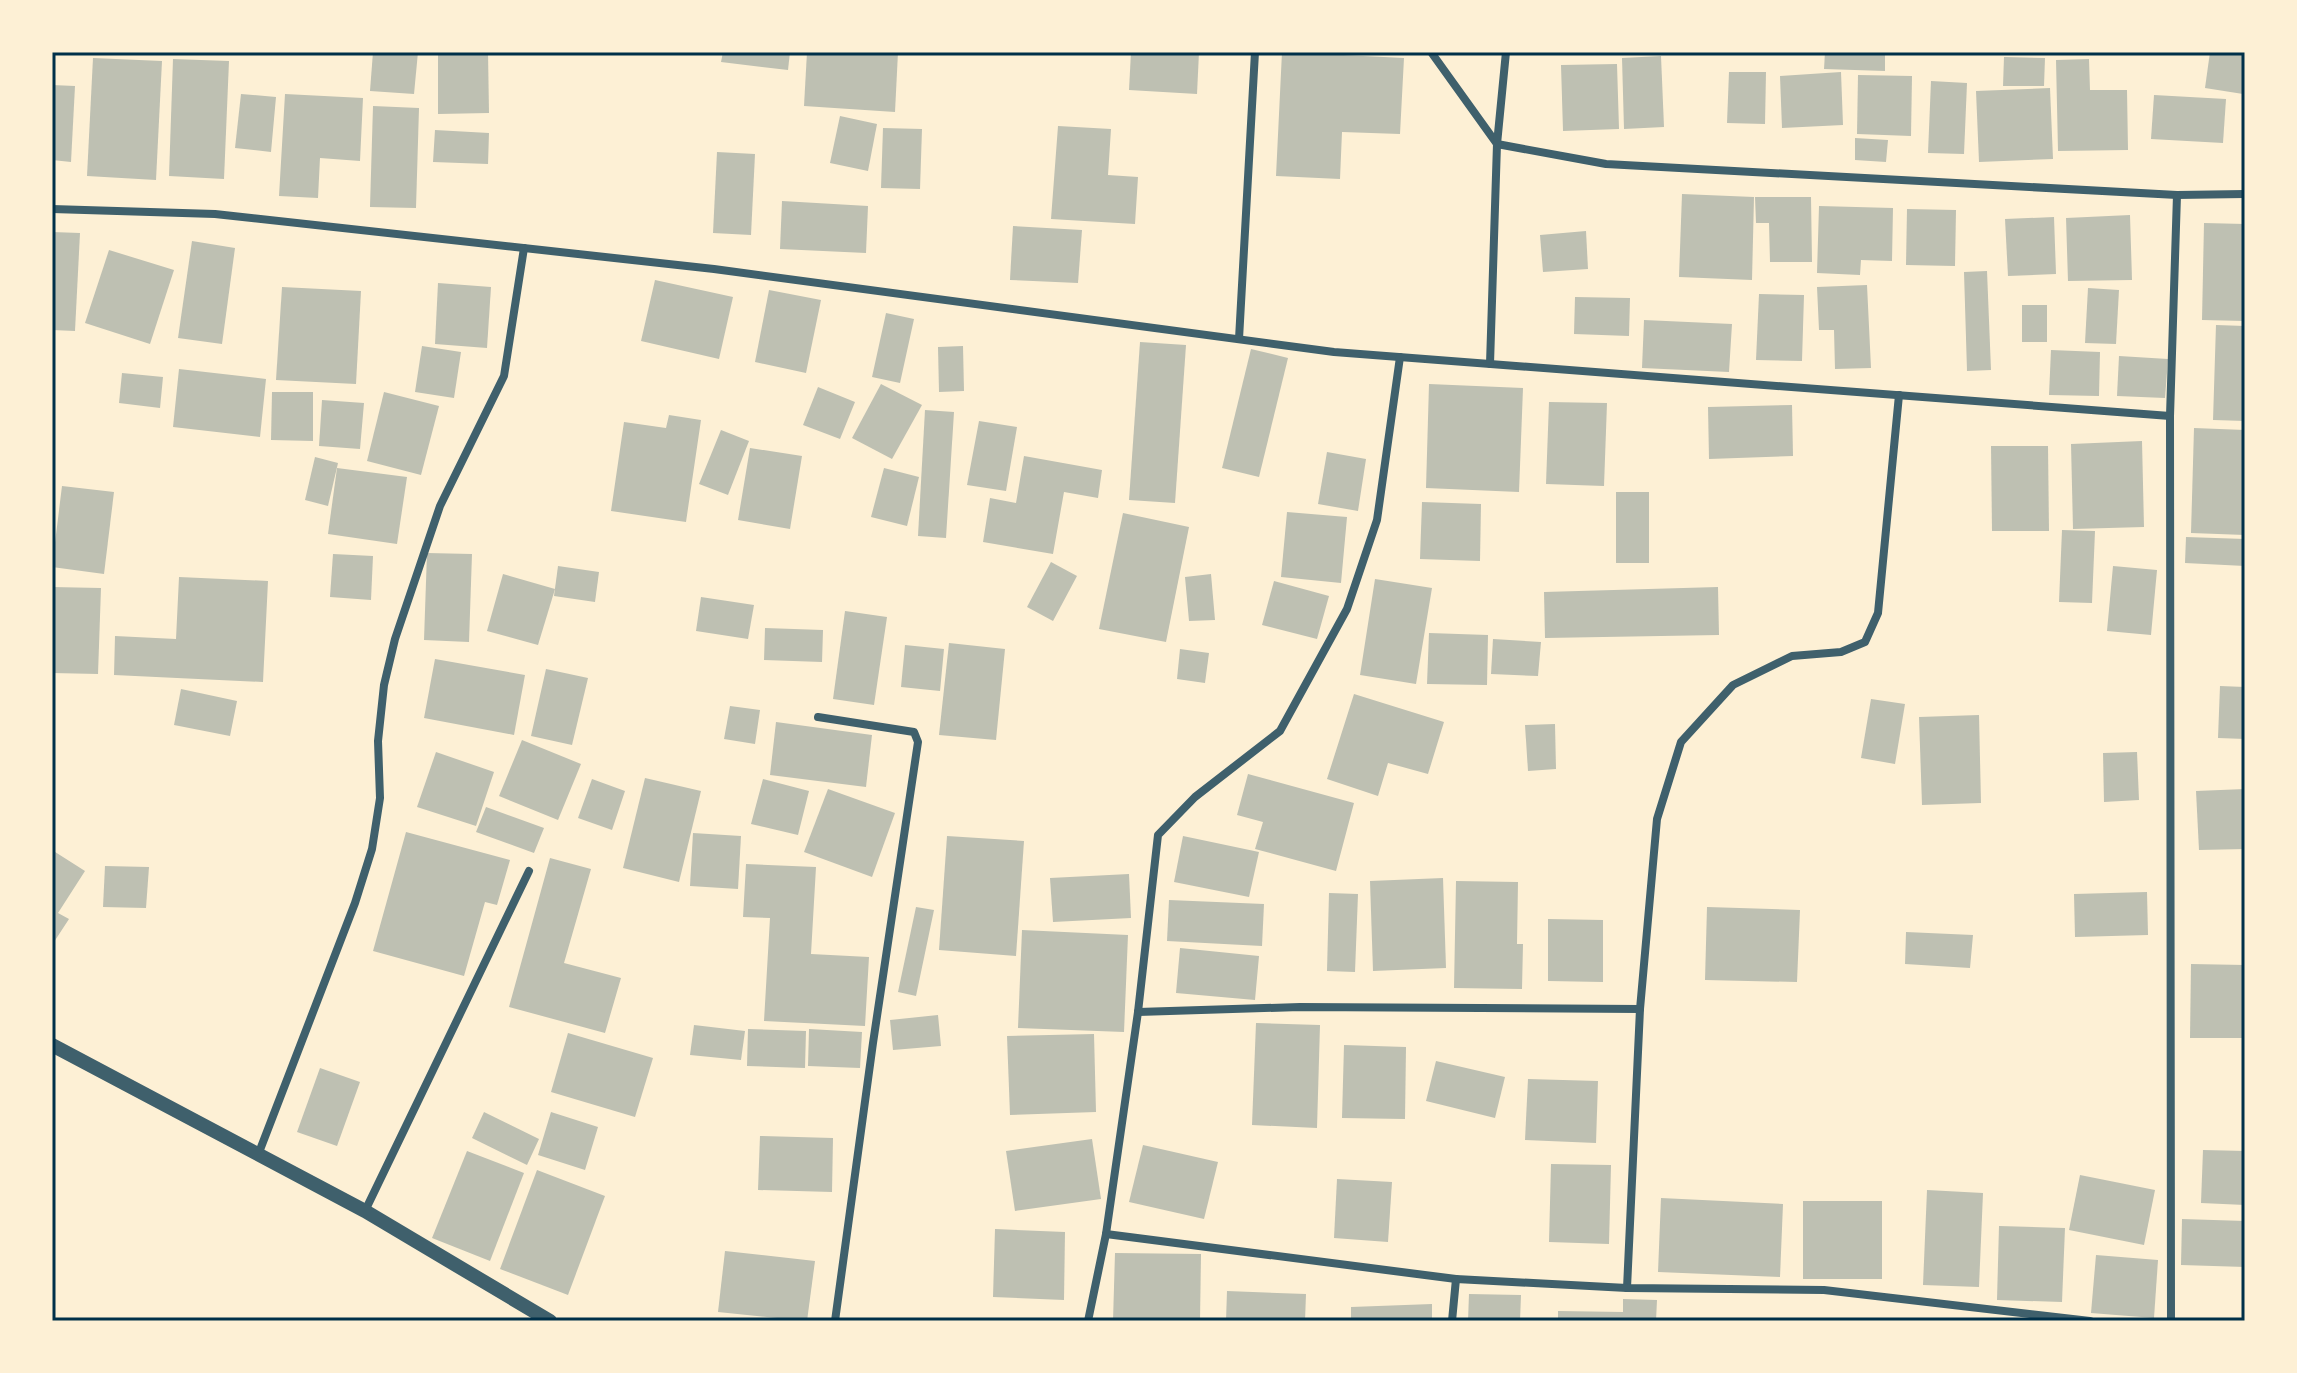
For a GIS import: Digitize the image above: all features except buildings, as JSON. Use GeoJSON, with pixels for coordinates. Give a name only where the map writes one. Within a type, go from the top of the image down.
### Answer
{"type":"FeatureCollection","features":[{"type":"Feature","properties":{"kind":"street"},"geometry":{"type":"LineString","coordinates":[[1239,339],[1255,52]]}},
{"type":"Feature","properties":{"kind":"street"},"geometry":{"type":"LineString","coordinates":[[1431,52],[1497,144],[1606,164],[2177,195],[2245,194]]}},
{"type":"Feature","properties":{"kind":"street"},"geometry":{"type":"LineString","coordinates":[[1490,364],[1497,144],[1506,52]]}},
{"type":"Feature","properties":{"kind":"street"},"geometry":{"type":"LineString","coordinates":[[2171,1321],[2170,416],[2177,195]]}},
{"type":"Feature","properties":{"kind":"street"},"geometry":{"type":"LineString","coordinates":[[52,209],[215,214],[714,269],[1334,352],[2170,416]]}},
{"type":"Feature","properties":{"kind":"street"},"geometry":{"type":"LineString","coordinates":[[258,1155],[355,903],[372,849],[380,798],[379,727],[391,655],[440,506],[504,376],[524,248]]}},
{"type":"Feature","properties":{"kind":"street"},"geometry":{"type":"LineString","coordinates":[[1088,1321],[1106,1234],[1138,1012],[1158,835],[1195,797],[1280,731],[1347,609],[1377,520],[1400,357]]}},
{"type":"Feature","properties":{"kind":"street"},"geometry":{"type":"LineString","coordinates":[[1627,1288],[1640,1009],[1657,819],[1681,742],[1733,685],[1792,656],[1841,652],[1865,642],[1878,613],[1899,395]]}},
{"type":"Feature","properties":{"kind":"street"},"geometry":{"type":"LineString","coordinates":[[818,717],[914,732],[918,742],[835,1321]]}},
{"type":"Feature","properties":{"kind":"street"},"geometry":{"type":"LineString","coordinates":[[365,1211],[529,871]]}},
{"type":"Feature","properties":{"kind":"street"},"geometry":{"type":"LineString","coordinates":[[1138,1012],[1300,1007],[1640,1009]]}},
{"type":"Feature","properties":{"kind":"street"},"geometry":{"type":"LineString","coordinates":[[52,1045],[365,1211],[550,1321]]}},
{"type":"Feature","properties":{"kind":"street"},"geometry":{"type":"LineString","coordinates":[[1106,1234],[1456,1279],[1627,1288],[1824,1290],[2090,1321]]}},
{"type":"Feature","properties":{"kind":"street"},"geometry":{"type":"LineString","coordinates":[[1452,1321],[1456,1279]]}}]}
